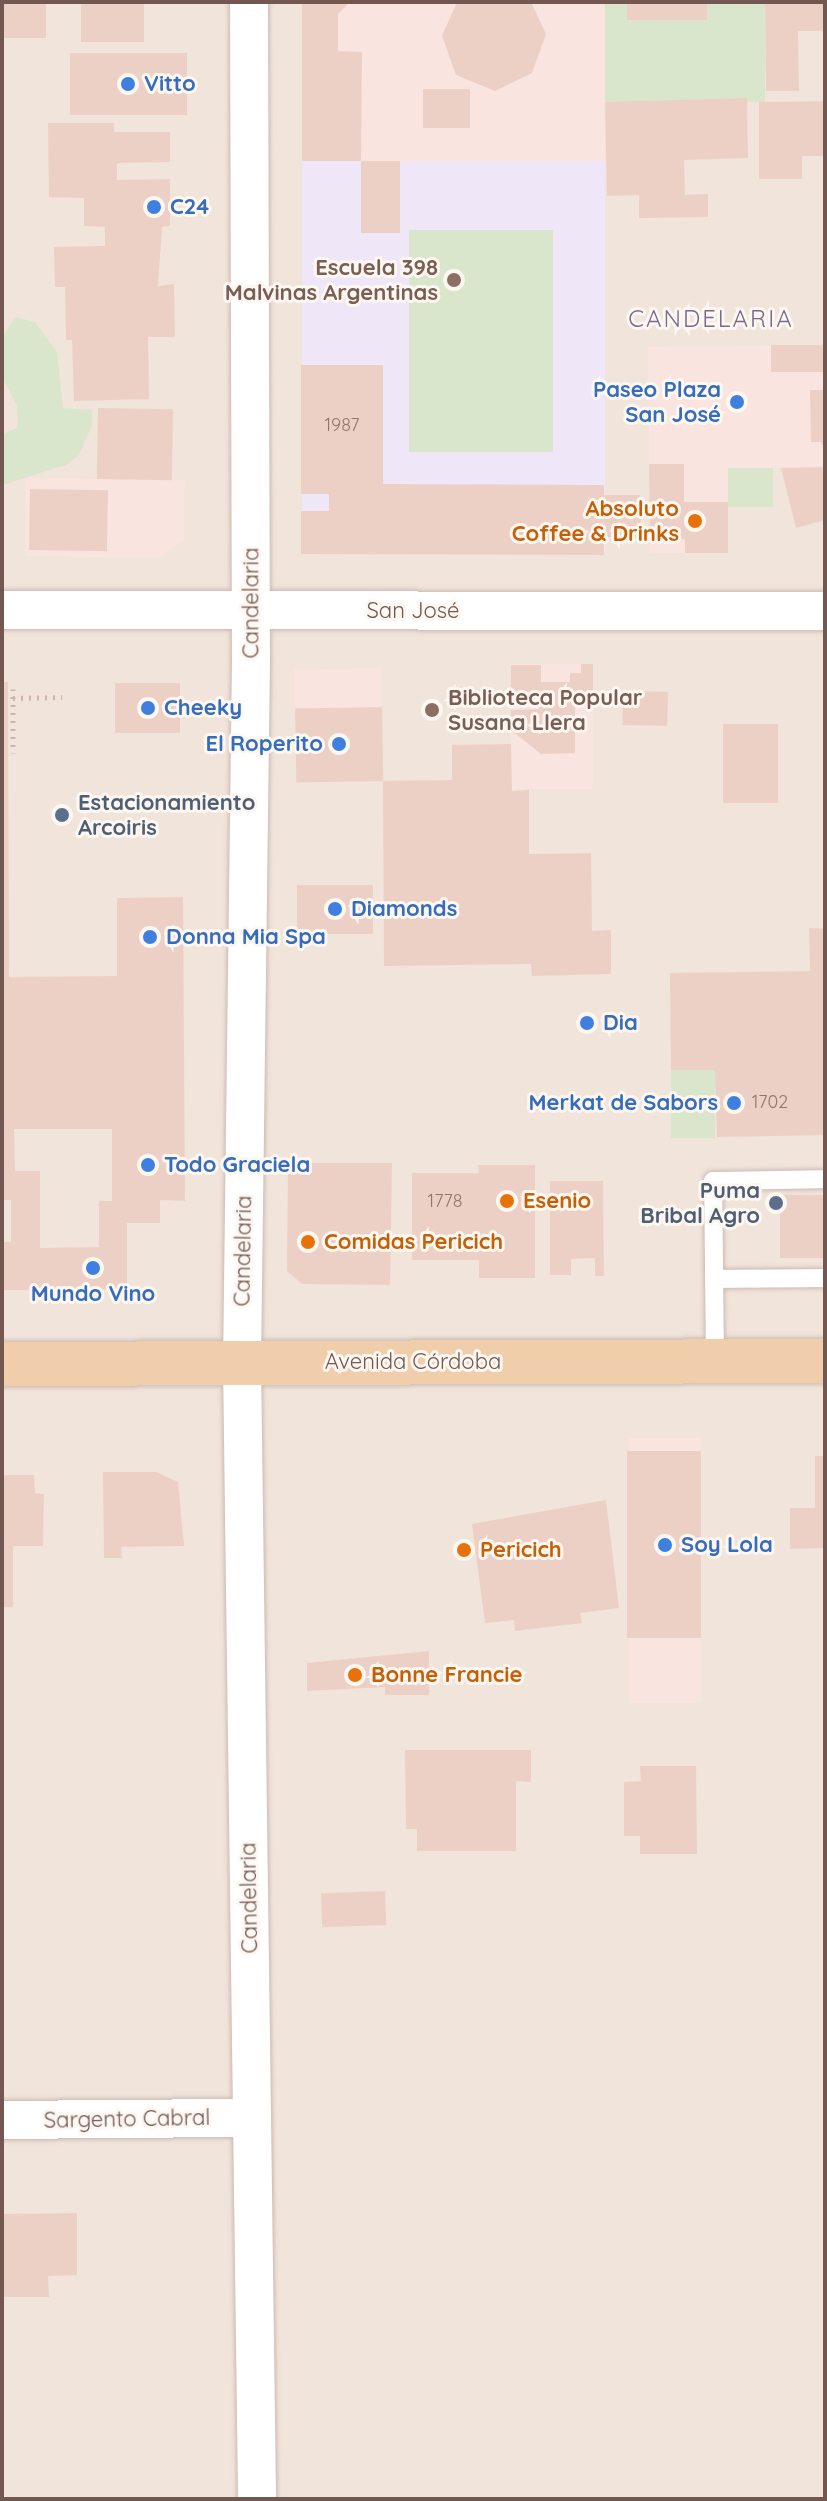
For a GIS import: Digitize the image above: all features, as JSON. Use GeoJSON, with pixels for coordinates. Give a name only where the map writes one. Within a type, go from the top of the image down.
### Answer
{"type":"FeatureCollection","features":[{"type":"Feature","properties":{"kind":"main road","name":"Avenida Córdoba"},"geometry":{"type":"LineString","coordinates":[[2,1364],[825,1361]]}},
{"type":"Feature","properties":{"kind":"street","name":"Candelaria"},"geometry":{"type":"LineString","coordinates":[[249,2],[251,611],[242,1362],[257,2499]]}},
{"type":"Feature","properties":{"kind":"street","name":"San José"},"geometry":{"type":"LineString","coordinates":[[2,610],[825,611]]}},
{"type":"Feature","properties":{"kind":"street","name":"Sargento Cabral"},"geometry":{"type":"LineString","coordinates":[[2,2120],[252,2118]]}},
{"type":"Feature","properties":{"kind":"lane"},"geometry":{"type":"LineString","coordinates":[[715,1361],[713,1181],[825,1179]]}},
{"type":"Feature","properties":{"kind":"lane"},"geometry":{"type":"LineString","coordinates":[[714,1279],[825,1278]]}},
{"type":"Feature","properties":{"kind":"path"},"geometry":{"type":"LineString","coordinates":[[13,689],[13,753]]}},
{"type":"Feature","properties":{"kind":"path"},"geometry":{"type":"LineString","coordinates":[[13,698],[62,697]]}},
{"type":"Feature","properties":{"kind":"shaded area"},"geometry":{"type":"Polygon","coordinates":[[[2,2],[825,2],[825,2499],[2,2499],[2,2]]]}},
{"type":"Feature","properties":{"kind":"shaded area"},"geometry":{"type":"Polygon","coordinates":[[[302,2],[605,2],[605,161],[302,161],[302,2]]]}},
{"type":"Feature","properties":{"kind":"shaded area","name":"Escuela 398 Malvinas Argentinas"},"geometry":{"type":"Polygon","coordinates":[[[302,161],[605,161],[605,554],[302,554],[302,161]]]}},
{"type":"Feature","properties":{"kind":"shaded area","name":"Paseo Plaza San José"},"geometry":{"type":"Polygon","coordinates":[[[825,345],[825,467],[728,469],[728,553],[650,553],[648,347],[825,345]]]}},
{"type":"Feature","properties":{"kind":"shaded area"},"geometry":{"type":"Polygon","coordinates":[[[26,478],[185,480],[184,540],[159,558],[25,556],[26,478]]]}},
{"type":"Feature","properties":{"kind":"shaded area"},"geometry":{"type":"Polygon","coordinates":[[[511,664],[593,664],[593,789],[511,789],[511,664]]]}},
{"type":"Feature","properties":{"kind":"shaded area","name":"El Roperito"},"geometry":{"type":"Polygon","coordinates":[[[381,668],[383,781],[296,783],[294,670],[381,668]]]}},
{"type":"Feature","properties":{"kind":"shaded area","name":"Soy Lola"},"geometry":{"type":"Polygon","coordinates":[[[629,1438],[701,1438],[701,1703],[629,1703],[629,1438]]]}},
{"type":"Feature","properties":{"kind":"green space"},"geometry":{"type":"Polygon","coordinates":[[[605,2],[765,2],[765,102],[605,102],[605,2]]]}},
{"type":"Feature","properties":{"kind":"green space"},"geometry":{"type":"Polygon","coordinates":[[[409,230],[553,230],[553,452],[409,452],[409,230]]]}},
{"type":"Feature","properties":{"kind":"green space"},"geometry":{"type":"Polygon","coordinates":[[[15,317],[35,322],[57,352],[63,408],[92,410],[92,425],[79,455],[66,465],[2,485],[2,435],[18,427],[17,406],[2,377],[2,338],[15,317]]]}},
{"type":"Feature","properties":{"kind":"green space"},"geometry":{"type":"Polygon","coordinates":[[[728,468],[773,468],[773,507],[728,507],[728,468]]]}},
{"type":"Feature","properties":{"kind":"green space"},"geometry":{"type":"Polygon","coordinates":[[[671,1070],[715,1070],[715,1138],[671,1138],[671,1070]]]}},
{"type":"Feature","properties":{"kind":"building"},"geometry":{"type":"Polygon","coordinates":[[[2,2],[46,2],[46,38],[2,38],[2,2]]]}},
{"type":"Feature","properties":{"kind":"building"},"geometry":{"type":"Polygon","coordinates":[[[81,2],[144,2],[144,42],[81,42],[81,2]]]}},
{"type":"Feature","properties":{"kind":"building"},"geometry":{"type":"Polygon","coordinates":[[[302,2],[350,2],[338,14],[338,51],[362,52],[361,161],[302,161],[302,2]]]}},
{"type":"Feature","properties":{"kind":"building"},"geometry":{"type":"Polygon","coordinates":[[[457,2],[531,2],[546,34],[532,73],[495,91],[456,75],[442,36],[457,2]]]}},
{"type":"Feature","properties":{"kind":"building"},"geometry":{"type":"Polygon","coordinates":[[[627,2],[707,2],[707,20],[627,20],[627,2]]]}},
{"type":"Feature","properties":{"kind":"building"},"geometry":{"type":"Polygon","coordinates":[[[765,2],[825,2],[825,31],[798,31],[799,91],[766,91],[765,2]]]}},
{"type":"Feature","properties":{"kind":"building","name":"Vitto"},"geometry":{"type":"Polygon","coordinates":[[[70,53],[187,53],[187,115],[70,115],[70,53]]]}},
{"type":"Feature","properties":{"kind":"building"},"geometry":{"type":"Polygon","coordinates":[[[423,89],[470,89],[470,128],[423,128],[423,89]]]}},
{"type":"Feature","properties":{"kind":"building"},"geometry":{"type":"Polygon","coordinates":[[[747,98],[748,158],[684,160],[685,195],[708,194],[708,217],[639,218],[639,195],[607,196],[605,102],[747,98]]]}},
{"type":"Feature","properties":{"kind":"building"},"geometry":{"type":"Polygon","coordinates":[[[825,101],[825,156],[802,156],[802,179],[759,179],[759,102],[825,101]]]}},
{"type":"Feature","properties":{"kind":"building"},"geometry":{"type":"Polygon","coordinates":[[[48,123],[114,123],[114,132],[170,132],[170,162],[117,163],[117,180],[170,179],[170,226],[162,227],[158,286],[174,284],[175,337],[148,337],[149,399],[74,401],[72,340],[66,340],[65,287],[55,287],[54,247],[105,246],[105,227],[84,226],[84,198],[49,197],[48,123]]]}},
{"type":"Feature","properties":{"kind":"building"},"geometry":{"type":"Polygon","coordinates":[[[361,161],[400,161],[400,233],[361,233],[361,161]]]}},
{"type":"Feature","properties":{"kind":"building"},"geometry":{"type":"Polygon","coordinates":[[[771,345],[825,345],[825,372],[771,372],[771,345]]]}},
{"type":"Feature","properties":{"kind":"building"},"geometry":{"type":"Polygon","coordinates":[[[301,365],[383,365],[383,484],[604,485],[604,495],[640,495],[641,538],[604,537],[604,555],[301,554],[301,511],[329,511],[329,494],[301,494],[301,365]]]}},
{"type":"Feature","properties":{"kind":"building"},"geometry":{"type":"Polygon","coordinates":[[[810,390],[825,390],[825,452],[821,442],[811,442],[810,390]]]}},
{"type":"Feature","properties":{"kind":"building"},"geometry":{"type":"Polygon","coordinates":[[[98,408],[173,409],[172,480],[97,479],[98,408]]]}},
{"type":"Feature","properties":{"kind":"building"},"geometry":{"type":"Polygon","coordinates":[[[649,464],[684,464],[684,502],[728,502],[728,553],[685,553],[685,539],[650,540],[649,464]]]}},
{"type":"Feature","properties":{"kind":"building"},"geometry":{"type":"Polygon","coordinates":[[[825,467],[825,520],[796,528],[781,468],[825,467]]]}},
{"type":"Feature","properties":{"kind":"building"},"geometry":{"type":"Polygon","coordinates":[[[30,489],[108,490],[107,551],[29,550],[30,489]]]}},
{"type":"Feature","properties":{"kind":"building"},"geometry":{"type":"Polygon","coordinates":[[[581,664],[593,664],[593,706],[575,706],[575,753],[541,754],[511,730],[511,710],[539,709],[539,698],[511,698],[511,665],[541,665],[541,682],[570,682],[570,673],[581,673],[581,664]]]}},
{"type":"Feature","properties":{"kind":"building"},"geometry":{"type":"Polygon","coordinates":[[[2,682],[8,682],[9,977],[117,976],[117,898],[183,897],[185,1201],[160,1200],[160,1223],[127,1223],[127,1289],[2,1290],[2,1242],[11,1242],[11,1200],[2,1200],[2,682]],[[14,1129],[15,1171],[40,1171],[40,1248],[99,1247],[99,1201],[112,1201],[112,1129],[14,1129]]]}},
{"type":"Feature","properties":{"kind":"building","name":"Cheeky"},"geometry":{"type":"Polygon","coordinates":[[[115,683],[180,683],[180,733],[115,733],[115,683]]]}},
{"type":"Feature","properties":{"kind":"building"},"geometry":{"type":"Polygon","coordinates":[[[623,691],[668,692],[667,726],[622,725],[623,691]]]}},
{"type":"Feature","properties":{"kind":"building","name":"El Roperito"},"geometry":{"type":"Polygon","coordinates":[[[382,707],[383,781],[296,783],[295,709],[382,707]]]}},
{"type":"Feature","properties":{"kind":"building"},"geometry":{"type":"Polygon","coordinates":[[[723,724],[778,724],[778,803],[723,803],[723,724]]]}},
{"type":"Feature","properties":{"kind":"building"},"geometry":{"type":"Polygon","coordinates":[[[511,744],[512,791],[529,790],[529,854],[591,853],[592,931],[611,930],[611,974],[532,976],[531,964],[384,966],[383,781],[452,780],[452,745],[511,744]]]}},
{"type":"Feature","properties":{"kind":"building","name":"Diamonds"},"geometry":{"type":"Polygon","coordinates":[[[297,885],[373,885],[373,934],[297,934],[297,885]]]}},
{"type":"Feature","properties":{"kind":"building"},"geometry":{"type":"Polygon","coordinates":[[[809,928],[825,929],[825,1135],[717,1137],[715,1070],[671,1070],[670,973],[810,971],[809,928]]]}},
{"type":"Feature","properties":{"kind":"building"},"geometry":{"type":"Polygon","coordinates":[[[288,1163],[392,1163],[390,1285],[302,1284],[287,1271],[288,1163]]]}},
{"type":"Feature","properties":{"kind":"building"},"geometry":{"type":"Polygon","coordinates":[[[478,1165],[535,1165],[535,1278],[479,1278],[479,1260],[412,1260],[412,1173],[479,1173],[478,1165]]]}},
{"type":"Feature","properties":{"kind":"building"},"geometry":{"type":"Polygon","coordinates":[[[550,1181],[603,1181],[604,1276],[595,1276],[595,1258],[571,1259],[571,1275],[550,1275],[550,1181]]]}},
{"type":"Feature","properties":{"kind":"building"},"geometry":{"type":"Polygon","coordinates":[[[780,1195],[825,1195],[825,1258],[780,1258],[780,1195]]]}},
{"type":"Feature","properties":{"kind":"building","name":"Soy Lola"},"geometry":{"type":"Polygon","coordinates":[[[627,1451],[701,1451],[701,1638],[627,1638],[627,1451]]]}},
{"type":"Feature","properties":{"kind":"building"},"geometry":{"type":"Polygon","coordinates":[[[815,1456],[825,1456],[825,1548],[790,1549],[790,1508],[815,1508],[815,1456]]]}},
{"type":"Feature","properties":{"kind":"building"},"geometry":{"type":"Polygon","coordinates":[[[103,1472],[156,1472],[178,1482],[184,1546],[121,1547],[122,1558],[104,1558],[103,1472]]]}},
{"type":"Feature","properties":{"kind":"building"},"geometry":{"type":"Polygon","coordinates":[[[2,1475],[34,1475],[35,1493],[44,1494],[43,1546],[13,1546],[13,1607],[2,1607],[2,1475]]]}},
{"type":"Feature","properties":{"kind":"building"},"geometry":{"type":"Polygon","coordinates":[[[606,1500],[619,1608],[580,1613],[582,1623],[515,1631],[514,1620],[485,1623],[472,1524],[606,1500]]]}},
{"type":"Feature","properties":{"kind":"building"},"geometry":{"type":"Polygon","coordinates":[[[429,1651],[429,1695],[385,1695],[385,1687],[307,1691],[307,1663],[429,1651]]]}},
{"type":"Feature","properties":{"kind":"building"},"geometry":{"type":"Polygon","coordinates":[[[405,1750],[531,1750],[531,1782],[516,1781],[516,1851],[417,1851],[417,1829],[406,1829],[405,1750]]]}},
{"type":"Feature","properties":{"kind":"building"},"geometry":{"type":"Polygon","coordinates":[[[640,1766],[696,1766],[697,1854],[640,1854],[640,1836],[624,1836],[624,1782],[641,1781],[640,1766]]]}},
{"type":"Feature","properties":{"kind":"building"},"geometry":{"type":"Polygon","coordinates":[[[385,1891],[386,1925],[322,1927],[321,1893],[385,1891]]]}},
{"type":"Feature","properties":{"kind":"building"},"geometry":{"type":"Polygon","coordinates":[[[77,2213],[77,2275],[48,2276],[49,2297],[2,2297],[2,2214],[77,2213]]]}},
{"type":"Feature","properties":{"kind":"place","name":"Vitto"},"geometry":{"type":"Point","coordinates":[128,84]}},
{"type":"Feature","properties":{"kind":"place","name":"C24"},"geometry":{"type":"Point","coordinates":[154,207]}},
{"type":"Feature","properties":{"kind":"place","name":"Escuela 398 Malvinas Argentinas"},"geometry":{"type":"Point","coordinates":[454,280]}},
{"type":"Feature","properties":{"kind":"place","name":"Paseo Plaza San José"},"geometry":{"type":"Point","coordinates":[737,402]}},
{"type":"Feature","properties":{"kind":"place","name":"Absoluto Coffee & Drinks"},"geometry":{"type":"Point","coordinates":[695,521]}},
{"type":"Feature","properties":{"kind":"place","name":"Cheeky"},"geometry":{"type":"Point","coordinates":[148,708]}},
{"type":"Feature","properties":{"kind":"place","name":"Biblioteca Popular Susana Llera"},"geometry":{"type":"Point","coordinates":[432,710]}},
{"type":"Feature","properties":{"kind":"place","name":"El Roperito"},"geometry":{"type":"Point","coordinates":[339,744]}},
{"type":"Feature","properties":{"kind":"place","name":"Estacionamiento Arcoiris"},"geometry":{"type":"Point","coordinates":[62,815]}},
{"type":"Feature","properties":{"kind":"place","name":"Diamonds"},"geometry":{"type":"Point","coordinates":[335,909]}},
{"type":"Feature","properties":{"kind":"place","name":"Donna Mia Spa"},"geometry":{"type":"Point","coordinates":[150,937]}},
{"type":"Feature","properties":{"kind":"place","name":"Dia"},"geometry":{"type":"Point","coordinates":[587,1023]}},
{"type":"Feature","properties":{"kind":"place","name":"Merkat de Sabors"},"geometry":{"type":"Point","coordinates":[734,1103]}},
{"type":"Feature","properties":{"kind":"place","name":"Todo Graciela"},"geometry":{"type":"Point","coordinates":[148,1165]}},
{"type":"Feature","properties":{"kind":"place","name":"Esenio"},"geometry":{"type":"Point","coordinates":[507,1201]}},
{"type":"Feature","properties":{"kind":"place","name":"Puma Bribal Agro"},"geometry":{"type":"Point","coordinates":[776,1203]}},
{"type":"Feature","properties":{"kind":"place","name":"Comidas Pericich"},"geometry":{"type":"Point","coordinates":[308,1242]}},
{"type":"Feature","properties":{"kind":"place","name":"Mundo Vino"},"geometry":{"type":"Point","coordinates":[93,1268]}},
{"type":"Feature","properties":{"kind":"place","name":"Soy Lola"},"geometry":{"type":"Point","coordinates":[665,1545]}},
{"type":"Feature","properties":{"kind":"place","name":"Pericich"},"geometry":{"type":"Point","coordinates":[464,1550]}},
{"type":"Feature","properties":{"kind":"place","name":"Bonne Francie"},"geometry":{"type":"Point","coordinates":[355,1675]}},
{"type":"Feature","properties":{"kind":"district","name":"CANDELARIA"},"geometry":{"type":"Point","coordinates":[711,319]}}]}
